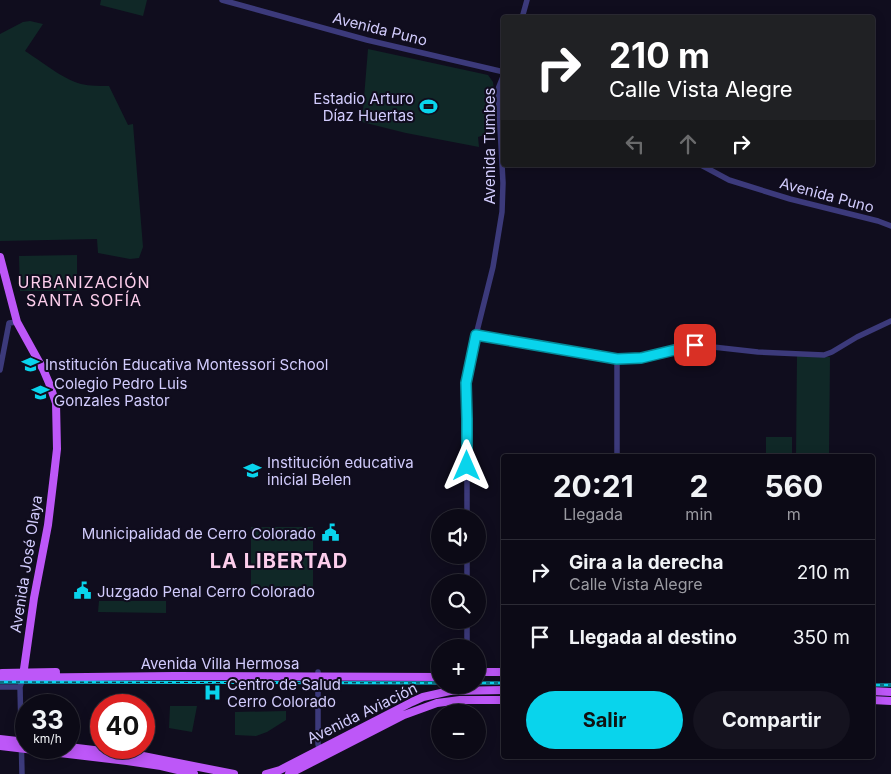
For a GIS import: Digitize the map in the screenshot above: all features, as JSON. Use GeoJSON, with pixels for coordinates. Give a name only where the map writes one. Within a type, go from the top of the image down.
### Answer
{"type":"FeatureCollection","features":[{"type":"Feature","properties":{"kind":"main road","name":"Avenida José Olaya"},"geometry":{"type":"LineString","coordinates":[[0,257],[17,322],[43,368],[56,403],[57,449],[54,475],[48,494],[21,675]]}},
{"type":"Feature","properties":{"kind":"main road","name":"Avenida Villa Hermosa"},"geometry":{"type":"LineString","coordinates":[[0,673],[21,675],[174,676],[431,672]]}},
{"type":"Feature","properties":{"kind":"main road"},"geometry":{"type":"LineString","coordinates":[[486,672],[501,672]]}},
{"type":"Feature","properties":{"kind":"main road","name":"Avenida Villa Hermosa"},"geometry":{"type":"LineString","coordinates":[[318,674],[431,676]]}},
{"type":"Feature","properties":{"kind":"main road","name":"Avenida Villa Hermosa"},"geometry":{"type":"LineString","coordinates":[[0,678],[21,675]]}},
{"type":"Feature","properties":{"kind":"main road"},"geometry":{"type":"LineString","coordinates":[[486,677],[501,677]]}},
{"type":"Feature","properties":{"kind":"main road","name":"Avenida Aviación"},"geometry":{"type":"LineString","coordinates":[[289,774],[320,753],[412,702],[450,691],[501,690]]}},
{"type":"Feature","properties":{"kind":"main road"},"geometry":{"type":"LineString","coordinates":[[875,691],[891,692]]}},
{"type":"Feature","properties":{"kind":"main road","name":"Avenida Aviación"},"geometry":{"type":"LineString","coordinates":[[266,774],[280,770],[437,702],[501,700]]}},
{"type":"Feature","properties":{"kind":"main road"},"geometry":{"type":"LineString","coordinates":[[875,700],[891,700]]}},
{"type":"Feature","properties":{"kind":"main road"},"geometry":{"type":"LineString","coordinates":[[0,739],[15,742]]}},
{"type":"Feature","properties":{"kind":"main road"},"geometry":{"type":"LineString","coordinates":[[0,746],[15,745]]}},
{"type":"Feature","properties":{"kind":"main road"},"geometry":{"type":"LineString","coordinates":[[80,748],[143,756],[192,771]]}},
{"type":"Feature","properties":{"kind":"main road"},"geometry":{"type":"LineString","coordinates":[[80,753],[192,771],[234,774]]}},
{"type":"Feature","properties":{"kind":"street","name":"Avenida Puno"},"geometry":{"type":"LineString","coordinates":[[222,0],[367,40],[501,72]]}},
{"type":"Feature","properties":{"kind":"street"},"geometry":{"type":"LineString","coordinates":[[523,15],[527,0]]}},
{"type":"Feature","properties":{"kind":"street","name":"Avenida Tumbes"},"geometry":{"type":"LineString","coordinates":[[501,81],[498,89],[501,145]]}},
{"type":"Feature","properties":{"kind":"street","name":"Avenida Tumbes"},"geometry":{"type":"LineString","coordinates":[[467,509],[466,383],[493,267],[502,212],[502,167]]}},
{"type":"Feature","properties":{"kind":"street","name":"Avenida Puno"},"geometry":{"type":"LineString","coordinates":[[705,167],[729,180],[790,199],[891,226]]}},
{"type":"Feature","properties":{"kind":"street"},"geometry":{"type":"LineString","coordinates":[[476,335],[617,359],[641,358],[695,345],[758,352],[824,355],[891,321]]}},
{"type":"Feature","properties":{"kind":"street"},"geometry":{"type":"LineString","coordinates":[[0,370],[10,324],[17,322]]}},
{"type":"Feature","properties":{"kind":"street"},"geometry":{"type":"LineString","coordinates":[[617,359],[617,454]]}},
{"type":"Feature","properties":{"kind":"street"},"geometry":{"type":"LineString","coordinates":[[318,674],[318,744],[320,753]]}},
{"type":"Feature","properties":{"kind":"street","name":"Avenida José Olaya"},"geometry":{"type":"LineString","coordinates":[[20,694],[21,675]]}},
{"type":"Feature","properties":{"kind":"street"},"geometry":{"type":"LineString","coordinates":[[0,687],[20,687]]}},
{"type":"Feature","properties":{"kind":"street","name":"Avenida José Olaya"},"geometry":{"type":"LineString","coordinates":[[22,759],[22,774]]}},
{"type":"Feature","properties":{"kind":"green space"},"geometry":{"type":"Polygon","coordinates":[[[101,0],[147,0],[143,16],[100,5],[101,0]]]}},
{"type":"Feature","properties":{"kind":"green space"},"geometry":{"type":"Polygon","coordinates":[[[30,21],[43,24],[25,51],[74,82],[109,86],[128,125],[133,124],[143,247],[139,258],[130,259],[98,253],[97,239],[0,241],[0,34],[23,22],[30,21]]]}},
{"type":"Feature","properties":{"kind":"green space","name":"Estadio Arturo Díaz Huertas"},"geometry":{"type":"Polygon","coordinates":[[[368,49],[488,75],[493,82],[494,92],[490,131],[478,137],[479,147],[406,133],[362,122],[368,49]]]}},
{"type":"Feature","properties":{"kind":"green space"},"geometry":{"type":"Polygon","coordinates":[[[77,255],[77,291],[20,291],[19,256],[77,255]]]}},
{"type":"Feature","properties":{"kind":"green space"},"geometry":{"type":"Polygon","coordinates":[[[797,355],[830,357],[829,454],[796,454],[797,355]]]}},
{"type":"Feature","properties":{"kind":"green space"},"geometry":{"type":"Polygon","coordinates":[[[766,437],[792,437],[792,454],[766,454],[766,437]]]}},
{"type":"Feature","properties":{"kind":"green space"},"geometry":{"type":"Polygon","coordinates":[[[251,527],[313,527],[313,591],[251,591],[251,527]]]}},
{"type":"Feature","properties":{"kind":"green space"},"geometry":{"type":"Polygon","coordinates":[[[99,601],[166,601],[166,613],[98,612],[99,601]]]}},
{"type":"Feature","properties":{"kind":"green space"},"geometry":{"type":"Polygon","coordinates":[[[170,706],[197,706],[192,732],[169,728],[170,706]]]}},
{"type":"Feature","properties":{"kind":"green space"},"geometry":{"type":"Polygon","coordinates":[[[286,711],[286,720],[267,732],[256,736],[235,735],[235,712],[286,711]]]}},
{"type":"Feature","properties":{"kind":"railway"},"geometry":{"type":"LineString","coordinates":[[0,682],[431,683]]}},
{"type":"Feature","properties":{"kind":"railway"},"geometry":{"type":"LineString","coordinates":[[486,683],[501,683]]}},
{"type":"Feature","properties":{"kind":"railway"},"geometry":{"type":"LineString","coordinates":[[875,685],[891,685]]}},
{"type":"Feature","properties":{"kind":"place","name":"Estadio Arturo Díaz Huertas"},"geometry":{"type":"Point","coordinates":[428,107]}},
{"type":"Feature","properties":{"kind":"place","name":"Institución Educativa Montessori School"},"geometry":{"type":"Point","coordinates":[31,364]}},
{"type":"Feature","properties":{"kind":"place","name":"Colegio Pedro Luis Gonzales Pastor"},"geometry":{"type":"Point","coordinates":[40,392]}},
{"type":"Feature","properties":{"kind":"place","name":"Institución educativa inicial Belen"},"geometry":{"type":"Point","coordinates":[253,471]}},
{"type":"Feature","properties":{"kind":"place","name":"Municipalidad de Cerro Colorado"},"geometry":{"type":"Point","coordinates":[330,533]}},
{"type":"Feature","properties":{"kind":"place","name":"Juzgado Penal Cerro Colorado"},"geometry":{"type":"Point","coordinates":[83,591]}},
{"type":"Feature","properties":{"kind":"place","name":"Centro de Salud Cerro Colorado"},"geometry":{"type":"Point","coordinates":[213,693]}},
{"type":"Feature","properties":{"kind":"district","name":"URBANIZACIÓN SANTA SOFÍA"},"geometry":{"type":"Point","coordinates":[84,291]}},
{"type":"Feature","properties":{"kind":"district","name":"LA LIBERTAD"},"geometry":{"type":"Point","coordinates":[279,561]}},
{"type":"Feature","properties":{"kind":"route"},"geometry":{"type":"LineString","coordinates":[[467,466],[466,383],[476,335],[617,359],[641,358],[695,345]]}}]}
